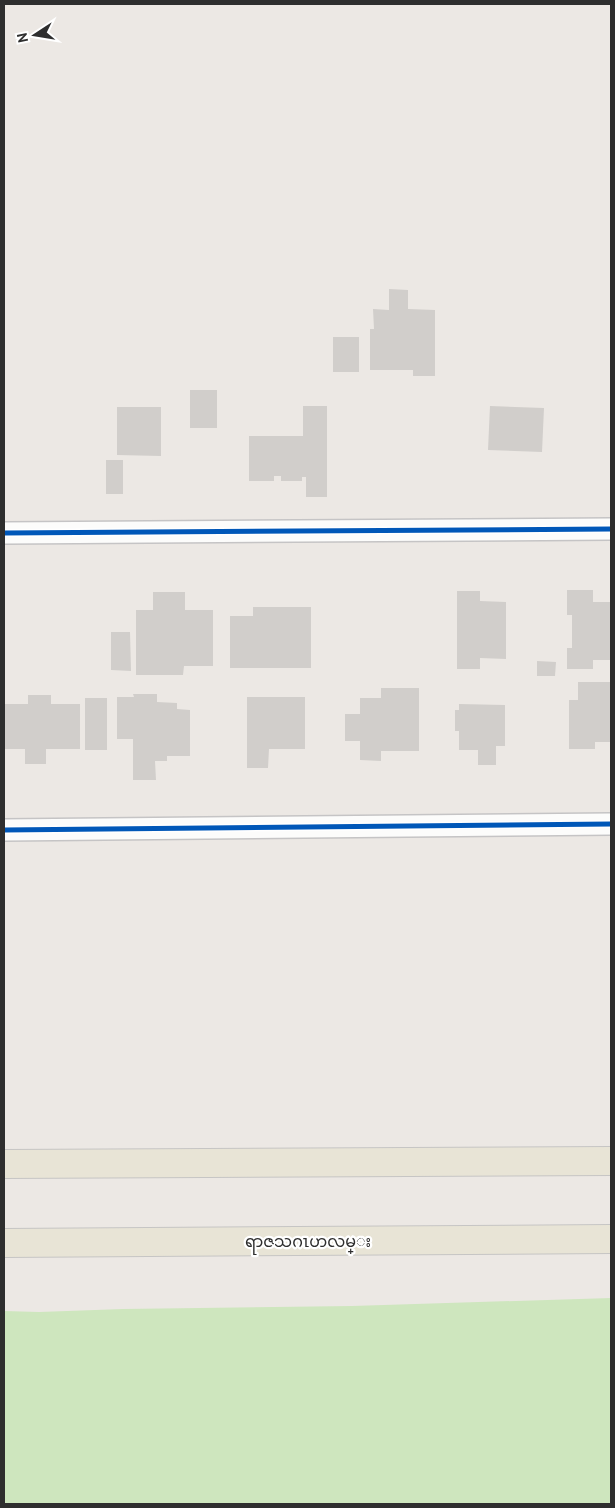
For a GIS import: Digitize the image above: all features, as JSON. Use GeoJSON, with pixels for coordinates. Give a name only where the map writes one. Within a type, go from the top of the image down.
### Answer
{"type":"FeatureCollection","features":[{"type":"Feature","properties":{"kind":"main road"},"geometry":{"type":"LineString","coordinates":[[4,1164],[611,1161]]}},
{"type":"Feature","properties":{"kind":"main road","name":"ရာဇသဂၤဟလမ္း"},"geometry":{"type":"LineString","coordinates":[[4,1243],[611,1239]]}},
{"type":"Feature","properties":{"kind":"street"},"geometry":{"type":"LineString","coordinates":[[4,533],[611,529]]}},
{"type":"Feature","properties":{"kind":"street"},"geometry":{"type":"LineString","coordinates":[[4,830],[611,824]]}},
{"type":"Feature","properties":{"kind":"green space"},"geometry":{"type":"Polygon","coordinates":[[[611,1298],[611,1504],[4,1504],[4,1311],[39,1312],[352,1306],[611,1298]]]}},
{"type":"Feature","properties":{"kind":"building"},"geometry":{"type":"Polygon","coordinates":[[[389,289],[408,290],[408,309],[435,310],[435,376],[413,376],[413,370],[370,370],[370,329],[374,329],[373,309],[389,310],[389,289]]]}},
{"type":"Feature","properties":{"kind":"building"},"geometry":{"type":"Polygon","coordinates":[[[333,337],[359,337],[359,372],[333,372],[333,337]]]}},
{"type":"Feature","properties":{"kind":"building"},"geometry":{"type":"Polygon","coordinates":[[[190,390],[217,390],[217,428],[190,428],[190,390]]]}},
{"type":"Feature","properties":{"kind":"building"},"geometry":{"type":"Polygon","coordinates":[[[303,406],[327,406],[327,497],[306,497],[306,477],[302,477],[302,481],[281,481],[281,476],[274,476],[274,481],[249,481],[249,436],[303,436],[303,406]]]}},
{"type":"Feature","properties":{"kind":"building"},"geometry":{"type":"Polygon","coordinates":[[[490,406],[544,408],[542,452],[488,450],[490,406]]]}},
{"type":"Feature","properties":{"kind":"building"},"geometry":{"type":"Polygon","coordinates":[[[117,407],[161,407],[161,456],[117,455],[117,407]]]}},
{"type":"Feature","properties":{"kind":"building"},"geometry":{"type":"Polygon","coordinates":[[[106,460],[123,460],[123,494],[106,494],[106,460]]]}},
{"type":"Feature","properties":{"kind":"building"},"geometry":{"type":"Polygon","coordinates":[[[567,590],[593,590],[593,602],[611,602],[611,660],[593,660],[593,669],[567,669],[567,648],[572,648],[572,615],[567,615],[567,590]]]}},
{"type":"Feature","properties":{"kind":"building"},"geometry":{"type":"Polygon","coordinates":[[[457,591],[480,591],[480,601],[506,602],[506,659],[480,658],[480,669],[457,669],[457,591]]]}},
{"type":"Feature","properties":{"kind":"building"},"geometry":{"type":"Polygon","coordinates":[[[153,592],[185,592],[185,610],[213,610],[213,666],[184,666],[183,675],[136,675],[136,610],[153,610],[153,592]]]}},
{"type":"Feature","properties":{"kind":"building"},"geometry":{"type":"Polygon","coordinates":[[[253,607],[311,607],[311,668],[230,668],[230,616],[253,616],[253,607]]]}},
{"type":"Feature","properties":{"kind":"building"},"geometry":{"type":"Polygon","coordinates":[[[111,632],[130,632],[131,671],[111,670],[111,632]]]}},
{"type":"Feature","properties":{"kind":"building"},"geometry":{"type":"Polygon","coordinates":[[[537,661],[556,662],[555,676],[537,676],[537,661]]]}},
{"type":"Feature","properties":{"kind":"building"},"geometry":{"type":"Polygon","coordinates":[[[578,682],[611,682],[611,742],[595,742],[595,749],[569,749],[569,700],[578,700],[578,682]]]}},
{"type":"Feature","properties":{"kind":"building"},"geometry":{"type":"Polygon","coordinates":[[[381,688],[419,688],[419,751],[381,751],[381,761],[360,760],[360,741],[345,741],[345,714],[360,714],[360,698],[381,698],[381,688]]]}},
{"type":"Feature","properties":{"kind":"building"},"geometry":{"type":"Polygon","coordinates":[[[133,694],[157,694],[157,702],[177,703],[177,709],[190,710],[190,756],[167,756],[167,761],[155,761],[156,780],[133,780],[133,739],[117,739],[117,697],[134,697],[133,694]]]}},
{"type":"Feature","properties":{"kind":"building"},"geometry":{"type":"Polygon","coordinates":[[[28,695],[51,695],[51,704],[80,704],[80,749],[46,749],[46,764],[25,764],[25,749],[4,749],[4,704],[28,704],[28,695]]]}},
{"type":"Feature","properties":{"kind":"building"},"geometry":{"type":"Polygon","coordinates":[[[247,697],[305,697],[305,749],[269,749],[268,768],[247,768],[247,697]]]}},
{"type":"Feature","properties":{"kind":"building"},"geometry":{"type":"Polygon","coordinates":[[[85,698],[107,698],[107,750],[85,750],[85,698]]]}},
{"type":"Feature","properties":{"kind":"building"},"geometry":{"type":"Polygon","coordinates":[[[459,704],[505,705],[505,746],[496,746],[496,765],[478,765],[478,750],[459,750],[459,731],[455,731],[455,710],[459,710],[459,704]]]}},
{"type":"Feature","properties":{"kind":"cycle path"},"geometry":{"type":"LineString","coordinates":[[4,533],[611,529]]}},
{"type":"Feature","properties":{"kind":"cycle path"},"geometry":{"type":"LineString","coordinates":[[4,830],[611,824]]}}]}
